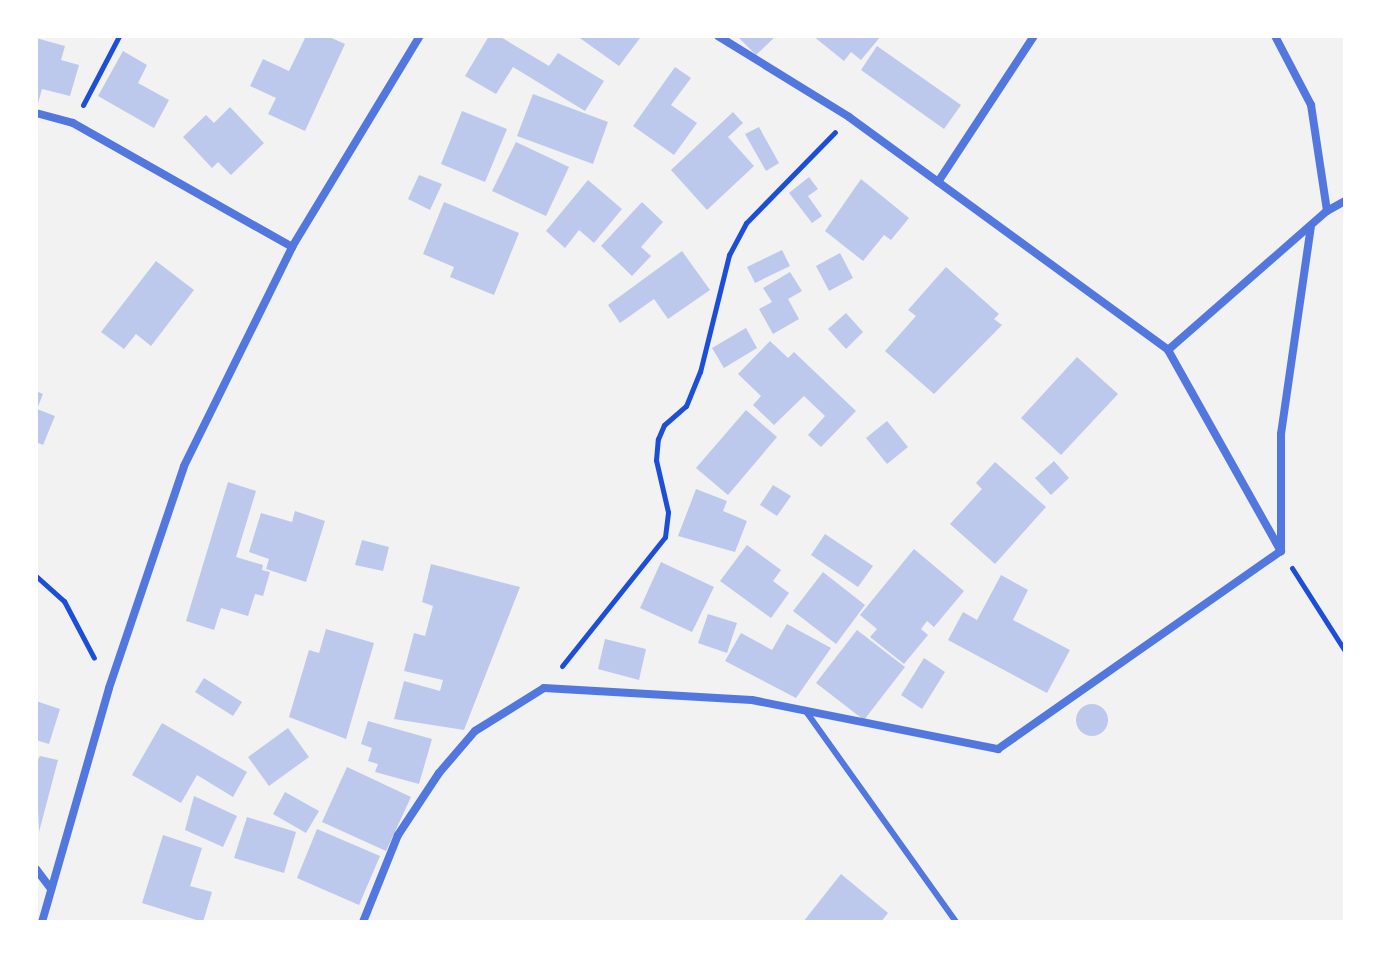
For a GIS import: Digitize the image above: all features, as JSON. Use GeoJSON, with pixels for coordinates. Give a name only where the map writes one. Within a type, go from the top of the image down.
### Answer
{"type":"FeatureCollection","features":[{"type":"Feature","properties":{"kind":"street"},"geometry":{"type":"LineString","coordinates":[[42,922],[109,688],[184,466],[292,247],[420,36]]}},
{"type":"Feature","properties":{"kind":"street"},"geometry":{"type":"LineString","coordinates":[[718,36],[849,117],[1168,350],[1281,551]]}},
{"type":"Feature","properties":{"kind":"street"},"geometry":{"type":"LineString","coordinates":[[938,182],[1034,36]]}},
{"type":"Feature","properties":{"kind":"street"},"geometry":{"type":"LineString","coordinates":[[1275,36],[1311,105],[1327,211]]}},
{"type":"Feature","properties":{"kind":"street"},"geometry":{"type":"LineString","coordinates":[[36,113],[73,123],[292,247]]}},
{"type":"Feature","properties":{"kind":"street"},"geometry":{"type":"LineString","coordinates":[[1168,350],[1327,211],[1345,201]]}},
{"type":"Feature","properties":{"kind":"street"},"geometry":{"type":"LineString","coordinates":[[1281,551],[1282,422],[1311,227]]}},
{"type":"Feature","properties":{"kind":"street"},"geometry":{"type":"LineString","coordinates":[[363,922],[398,835],[439,773],[475,731],[544,688],[752,700],[998,749],[1281,551]]}},
{"type":"Feature","properties":{"kind":"street"},"geometry":{"type":"LineString","coordinates":[[36,869],[51,889]]}},
{"type":"Feature","properties":{"kind":"lane"},"geometry":{"type":"LineString","coordinates":[[803,708],[956,922]]}},
{"type":"Feature","properties":{"kind":"path"},"geometry":{"type":"LineString","coordinates":[[73,123],[119,36]]}},
{"type":"Feature","properties":{"kind":"path"},"geometry":{"type":"LineString","coordinates":[[544,688],[665,537],[668,512],[656,460],[658,439],[664,425],[686,406],[700,372],[734,244],[746,223],[849,117]]}},
{"type":"Feature","properties":{"kind":"path"},"geometry":{"type":"LineString","coordinates":[[1281,551],[1345,651]]}},
{"type":"Feature","properties":{"kind":"path"},"geometry":{"type":"LineString","coordinates":[[36,576],[64,601],[109,688]]}},
{"type":"Feature","properties":{"kind":"building"},"geometry":{"type":"Polygon","coordinates":[[[306,36],[327,36],[345,44],[305,131],[268,114],[276,98],[250,86],[263,59],[289,71],[306,36]]]}},
{"type":"Feature","properties":{"kind":"building"},"geometry":{"type":"Polygon","coordinates":[[[489,36],[499,36],[549,66],[558,53],[604,81],[585,111],[513,67],[496,94],[465,76],[489,36]]]}},
{"type":"Feature","properties":{"kind":"building"},"geometry":{"type":"Polygon","coordinates":[[[577,36],[638,36],[640,38],[619,66],[577,36]]]}},
{"type":"Feature","properties":{"kind":"building"},"geometry":{"type":"Polygon","coordinates":[[[737,36],[776,36],[756,55],[737,36]]]}},
{"type":"Feature","properties":{"kind":"building"},"geometry":{"type":"Polygon","coordinates":[[[813,36],[881,36],[861,60],[851,52],[844,61],[813,36]]]}},
{"type":"Feature","properties":{"kind":"building"},"geometry":{"type":"Polygon","coordinates":[[[36,38],[65,46],[61,60],[79,65],[70,96],[42,89],[37,107],[36,38]]]}},
{"type":"Feature","properties":{"kind":"building"},"geometry":{"type":"Polygon","coordinates":[[[877,46],[961,105],[944,129],[861,70],[877,46]]]}},
{"type":"Feature","properties":{"kind":"building"},"geometry":{"type":"Polygon","coordinates":[[[123,51],[147,65],[138,83],[169,100],[154,128],[98,96],[123,51]]]}},
{"type":"Feature","properties":{"kind":"building"},"geometry":{"type":"Polygon","coordinates":[[[675,67],[691,78],[671,105],[697,123],[674,155],[633,126],[675,67]]]}},
{"type":"Feature","properties":{"kind":"building"},"geometry":{"type":"Polygon","coordinates":[[[533,94],[608,122],[593,164],[517,136],[533,94]]]}},
{"type":"Feature","properties":{"kind":"building"},"geometry":{"type":"Polygon","coordinates":[[[230,107],[264,143],[231,175],[218,162],[212,168],[183,137],[206,115],[214,123],[230,107]]]}},
{"type":"Feature","properties":{"kind":"building"},"geometry":{"type":"Polygon","coordinates":[[[462,111],[507,129],[485,182],[441,164],[462,111]]]}},
{"type":"Feature","properties":{"kind":"building"},"geometry":{"type":"Polygon","coordinates":[[[733,112],[743,123],[728,137],[754,166],[707,210],[671,170],[733,112]]]}},
{"type":"Feature","properties":{"kind":"building"},"geometry":{"type":"Polygon","coordinates":[[[759,127],[779,163],[766,171],[745,134],[759,127]]]}},
{"type":"Feature","properties":{"kind":"building"},"geometry":{"type":"Polygon","coordinates":[[[516,142],[569,167],[546,216],[492,191],[516,142]]]}},
{"type":"Feature","properties":{"kind":"building"},"geometry":{"type":"Polygon","coordinates":[[[419,175],[442,184],[430,210],[408,199],[419,175]]]}},
{"type":"Feature","properties":{"kind":"building"},"geometry":{"type":"Polygon","coordinates":[[[809,177],[818,189],[808,196],[822,216],[812,223],[789,193],[809,177]]]}},
{"type":"Feature","properties":{"kind":"building"},"geometry":{"type":"Polygon","coordinates":[[[861,179],[909,218],[891,240],[884,235],[863,261],[825,231],[861,179]]]}},
{"type":"Feature","properties":{"kind":"building"},"geometry":{"type":"Polygon","coordinates":[[[588,180],[622,209],[594,243],[579,230],[565,248],[546,231],[588,180]]]}},
{"type":"Feature","properties":{"kind":"building"},"geometry":{"type":"Polygon","coordinates":[[[444,202],[519,233],[494,295],[450,277],[454,267],[423,254],[444,202]]]}},
{"type":"Feature","properties":{"kind":"building"},"geometry":{"type":"Polygon","coordinates":[[[642,202],[663,222],[641,247],[651,256],[632,276],[601,246],[642,202]]]}},
{"type":"Feature","properties":{"kind":"building"},"geometry":{"type":"Polygon","coordinates":[[[782,250],[790,266],[755,283],[747,267],[782,250]]]}},
{"type":"Feature","properties":{"kind":"building"},"geometry":{"type":"Polygon","coordinates":[[[682,251],[710,290],[668,319],[654,299],[620,323],[608,305],[682,251]]]}},
{"type":"Feature","properties":{"kind":"building"},"geometry":{"type":"Polygon","coordinates":[[[840,253],[853,278],[829,291],[816,266],[840,253]]]}},
{"type":"Feature","properties":{"kind":"building"},"geometry":{"type":"Polygon","coordinates":[[[156,261],[194,290],[151,346],[136,334],[124,349],[101,332],[156,261]]]}},
{"type":"Feature","properties":{"kind":"building"},"geometry":{"type":"Polygon","coordinates":[[[946,267],[999,314],[994,319],[1002,325],[934,394],[885,351],[916,316],[908,310],[946,267]]]}},
{"type":"Feature","properties":{"kind":"building"},"geometry":{"type":"Polygon","coordinates":[[[790,272],[802,291],[788,299],[799,319],[773,334],[759,309],[772,302],[763,288],[790,272]]]}},
{"type":"Feature","properties":{"kind":"building"},"geometry":{"type":"Polygon","coordinates":[[[846,313],[863,332],[846,349],[828,329],[846,313]]]}},
{"type":"Feature","properties":{"kind":"building"},"geometry":{"type":"Polygon","coordinates":[[[746,328],[757,348],[724,368],[712,348],[746,328]]]}},
{"type":"Feature","properties":{"kind":"building"},"geometry":{"type":"Polygon","coordinates":[[[770,341],[788,358],[794,352],[856,411],[821,447],[808,435],[825,416],[804,396],[774,425],[753,405],[761,396],[738,374],[770,341]]]}},
{"type":"Feature","properties":{"kind":"building"},"geometry":{"type":"Polygon","coordinates":[[[1077,357],[1118,394],[1061,455],[1021,418],[1077,357]]]}},
{"type":"Feature","properties":{"kind":"building"},"geometry":{"type":"Polygon","coordinates":[[[36,391],[43,394],[37,409],[55,416],[43,445],[36,442],[36,391]]]}},
{"type":"Feature","properties":{"kind":"building"},"geometry":{"type":"Polygon","coordinates":[[[746,410],[777,437],[728,495],[696,468],[746,410]]]}},
{"type":"Feature","properties":{"kind":"building"},"geometry":{"type":"Polygon","coordinates":[[[887,421],[908,447],[887,464],[866,438],[887,421]]]}},
{"type":"Feature","properties":{"kind":"building"},"geometry":{"type":"Polygon","coordinates":[[[1054,461],[1069,478],[1051,495],[1035,478],[1054,461]]]}},
{"type":"Feature","properties":{"kind":"building"},"geometry":{"type":"Polygon","coordinates":[[[995,462],[1046,507],[995,564],[950,524],[982,489],[976,483],[995,462]]]}},
{"type":"Feature","properties":{"kind":"building"},"geometry":{"type":"Polygon","coordinates":[[[228,482],[256,491],[236,557],[263,565],[262,570],[270,572],[263,596],[255,594],[248,616],[221,608],[214,630],[186,621],[228,482]]]}},
{"type":"Feature","properties":{"kind":"building"},"geometry":{"type":"Polygon","coordinates":[[[773,485],[791,496],[777,516],[760,505],[773,485]]]}},
{"type":"Feature","properties":{"kind":"building"},"geometry":{"type":"Polygon","coordinates":[[[696,489],[727,501],[723,511],[747,521],[735,552],[678,536],[696,489]]]}},
{"type":"Feature","properties":{"kind":"building"},"geometry":{"type":"Polygon","coordinates":[[[295,511],[325,521],[306,582],[266,569],[269,559],[249,552],[261,513],[292,522],[295,511]]]}},
{"type":"Feature","properties":{"kind":"building"},"geometry":{"type":"Polygon","coordinates":[[[825,534],[873,566],[858,587],[811,555],[825,534]]]}},
{"type":"Feature","properties":{"kind":"building"},"geometry":{"type":"Polygon","coordinates":[[[362,540],[389,547],[383,571],[355,565],[362,540]]]}},
{"type":"Feature","properties":{"kind":"building"},"geometry":{"type":"Polygon","coordinates":[[[747,545],[781,570],[773,581],[789,593],[771,618],[720,581],[747,545]]]}},
{"type":"Feature","properties":{"kind":"building"},"geometry":{"type":"Polygon","coordinates":[[[914,549],[964,591],[934,627],[927,621],[921,629],[928,635],[904,664],[870,637],[877,629],[860,615],[914,549]]]}},
{"type":"Feature","properties":{"kind":"building"},"geometry":{"type":"Polygon","coordinates":[[[661,562],[714,587],[692,632],[640,608],[661,562]]]}},
{"type":"Feature","properties":{"kind":"building"},"geometry":{"type":"Polygon","coordinates":[[[431,564],[520,587],[464,730],[394,719],[404,681],[440,691],[443,680],[404,671],[414,633],[425,636],[433,606],[422,602],[431,564]]]}},
{"type":"Feature","properties":{"kind":"building"},"geometry":{"type":"Polygon","coordinates":[[[823,572],[865,605],[836,644],[793,611],[823,572]]]}},
{"type":"Feature","properties":{"kind":"building"},"geometry":{"type":"Polygon","coordinates":[[[1001,575],[1028,590],[1013,620],[1070,650],[1047,693],[948,640],[963,612],[977,620],[1001,575]]]}},
{"type":"Feature","properties":{"kind":"building"},"geometry":{"type":"Polygon","coordinates":[[[708,614],[737,623],[727,653],[698,643],[708,614]]]}},
{"type":"Feature","properties":{"kind":"building"},"geometry":{"type":"Polygon","coordinates":[[[787,624],[831,648],[796,698],[725,661],[741,633],[772,650],[787,624]]]}},
{"type":"Feature","properties":{"kind":"building"},"geometry":{"type":"Polygon","coordinates":[[[326,629],[374,643],[346,739],[289,717],[309,650],[319,653],[326,629]]]}},
{"type":"Feature","properties":{"kind":"building"},"geometry":{"type":"Polygon","coordinates":[[[857,630],[905,667],[864,720],[816,683],[857,630]]]}},
{"type":"Feature","properties":{"kind":"building"},"geometry":{"type":"Polygon","coordinates":[[[605,639],[646,649],[639,680],[598,669],[605,639]]]}},
{"type":"Feature","properties":{"kind":"building"},"geometry":{"type":"Polygon","coordinates":[[[924,658],[945,672],[922,709],[901,695],[924,658]]]}},
{"type":"Feature","properties":{"kind":"building"},"geometry":{"type":"Polygon","coordinates":[[[204,678],[242,702],[233,716],[195,692],[204,678]]]}},
{"type":"Feature","properties":{"kind":"building"},"geometry":{"type":"Polygon","coordinates":[[[36,701],[60,709],[49,744],[36,740],[36,701]]]}},
{"type":"Feature","properties":{"kind":"building"},"geometry":{"type":"Polygon","coordinates":[[[1092,704],[1103,709],[1108,720],[1103,731],[1092,736],[1081,731],[1076,720],[1081,709],[1092,704]]]}},
{"type":"Feature","properties":{"kind":"building"},"geometry":{"type":"Polygon","coordinates":[[[368,721],[432,739],[419,784],[375,772],[378,764],[368,761],[372,748],[361,744],[368,721]]]}},
{"type":"Feature","properties":{"kind":"building"},"geometry":{"type":"Polygon","coordinates":[[[162,723],[247,772],[233,797],[197,775],[181,803],[132,775],[162,723]]]}},
{"type":"Feature","properties":{"kind":"building"},"geometry":{"type":"Polygon","coordinates":[[[288,728],[309,757],[269,786],[248,757],[288,728]]]}},
{"type":"Feature","properties":{"kind":"building"},"geometry":{"type":"Polygon","coordinates":[[[40,756],[58,760],[39,832],[36,762],[40,756]]]}},
{"type":"Feature","properties":{"kind":"building"},"geometry":{"type":"Polygon","coordinates":[[[347,767],[411,797],[386,851],[322,822],[347,767]]]}},
{"type":"Feature","properties":{"kind":"building"},"geometry":{"type":"Polygon","coordinates":[[[285,792],[319,811],[306,833],[273,814],[285,792]]]}},
{"type":"Feature","properties":{"kind":"building"},"geometry":{"type":"Polygon","coordinates":[[[194,796],[237,816],[223,847],[185,830],[194,796]]]}},
{"type":"Feature","properties":{"kind":"building"},"geometry":{"type":"Polygon","coordinates":[[[247,817],[296,832],[284,873],[234,858],[247,817]]]}},
{"type":"Feature","properties":{"kind":"building"},"geometry":{"type":"Polygon","coordinates":[[[317,829],[380,856],[359,905],[297,878],[317,829]]]}},
{"type":"Feature","properties":{"kind":"building"},"geometry":{"type":"Polygon","coordinates":[[[163,835],[202,848],[190,886],[212,892],[203,922],[142,903],[163,835]]]}},
{"type":"Feature","properties":{"kind":"building"},"geometry":{"type":"Polygon","coordinates":[[[841,874],[888,913],[881,922],[803,922],[841,874]]]}}]}
